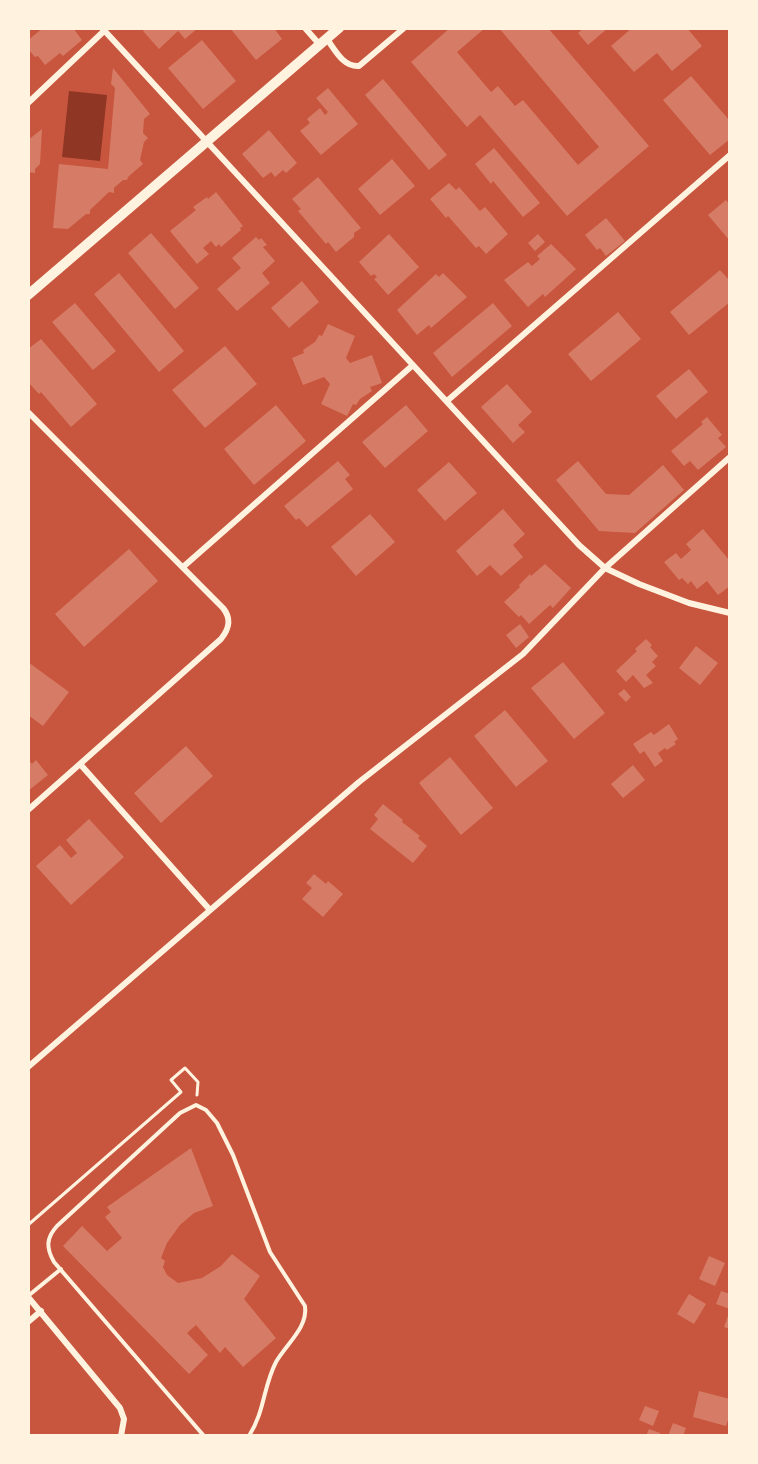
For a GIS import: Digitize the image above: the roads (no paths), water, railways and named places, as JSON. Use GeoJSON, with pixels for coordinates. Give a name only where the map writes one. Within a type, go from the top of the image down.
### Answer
{"type":"FeatureCollection","features":[{"type":"Feature","properties":{"kind":"street"},"geometry":{"type":"LineString","coordinates":[[305,28],[345,62],[354,66],[358,66],[404,28]]}},
{"type":"Feature","properties":{"kind":"street"},"geometry":{"type":"LineString","coordinates":[[28,295],[339,28]]}},
{"type":"Feature","properties":{"kind":"street"},"geometry":{"type":"LineString","coordinates":[[28,103],[103,30],[568,534],[605,568],[664,594],[729,613]]}},
{"type":"Feature","properties":{"kind":"street"},"geometry":{"type":"LineString","coordinates":[[447,401],[729,155]]}},
{"type":"Feature","properties":{"kind":"street"},"geometry":{"type":"LineString","coordinates":[[183,567],[413,365]]}},
{"type":"Feature","properties":{"kind":"street"},"geometry":{"type":"LineString","coordinates":[[28,412],[227,612],[229,623],[221,639],[28,810]]}},
{"type":"Feature","properties":{"kind":"street"},"geometry":{"type":"LineString","coordinates":[[28,1067],[359,782],[523,654],[605,568],[729,457]]}},
{"type":"Feature","properties":{"kind":"street"},"geometry":{"type":"LineString","coordinates":[[80,764],[210,910]]}},
{"type":"Feature","properties":{"kind":"street"},"geometry":{"type":"LineString","coordinates":[[28,1296],[120,1408],[124,1425],[120,1436]]}},
{"type":"Feature","properties":{"kind":"street"},"geometry":{"type":"LineString","coordinates":[[28,1322],[41,1311]]}},
{"type":"Feature","properties":{"kind":"lane"},"geometry":{"type":"LineString","coordinates":[[204,1436],[54,1262],[48,1248],[53,1230],[180,1113],[196,1105],[206,1110],[223,1134],[270,1252],[305,1306],[303,1323],[271,1372],[260,1417],[249,1436]]}},
{"type":"Feature","properties":{"kind":"lane"},"geometry":{"type":"LineString","coordinates":[[28,1296],[61,1269]]}}]}
